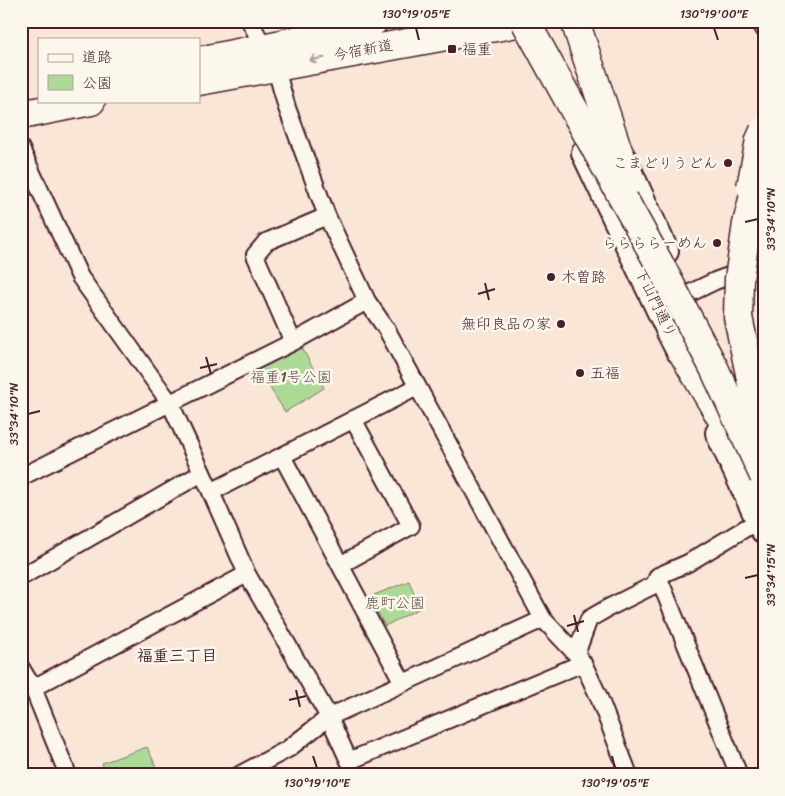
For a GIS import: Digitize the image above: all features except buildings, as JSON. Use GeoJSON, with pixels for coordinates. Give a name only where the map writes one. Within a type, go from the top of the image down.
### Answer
{"type":"FeatureCollection","features":[{"type":"Feature","properties":{"kind":"highway","name":"今宿新道"},"geometry":{"type":"LineString","coordinates":[[200,81],[374,21]]}},
{"type":"Feature","properties":{"kind":"highway"},"geometry":{"type":"LineString","coordinates":[[574,21],[622,160],[666,263],[755,435]]}},
{"type":"Feature","properties":{"kind":"highway","name":"今宿新道"},"geometry":{"type":"LineString","coordinates":[[200,61],[268,57],[523,22]]}},
{"type":"Feature","properties":{"kind":"highway"},"geometry":{"type":"LineString","coordinates":[[523,22],[665,274],[714,368],[762,489]]}},
{"type":"Feature","properties":{"kind":"highway"},"geometry":{"type":"LineString","coordinates":[[21,97],[38,93]]}},
{"type":"Feature","properties":{"kind":"highway"},"geometry":{"type":"LineString","coordinates":[[21,114],[86,102]]}},
{"type":"Feature","properties":{"kind":"highway"},"geometry":{"type":"LineString","coordinates":[[764,131],[752,179],[743,254],[744,285],[752,352],[764,399]]}},
{"type":"Feature","properties":{"kind":"highway"},"geometry":{"type":"LineString","coordinates":[[762,489],[738,316],[739,279],[747,224],[756,186],[764,168]]}},
{"type":"Feature","properties":{"kind":"highway"},"geometry":{"type":"LineString","coordinates":[[670,331],[762,489]]}},
{"type":"Feature","properties":{"kind":"main road","name":"下山門通り"},"geometry":{"type":"LineString","coordinates":[[562,21],[684,296],[755,435]]}},
{"type":"Feature","properties":{"kind":"main road","name":"下山門通り"},"geometry":{"type":"LineString","coordinates":[[523,22],[670,331],[762,489]]}},
{"type":"Feature","properties":{"kind":"street"},"geometry":{"type":"LineString","coordinates":[[250,21],[278,76],[287,108],[326,216],[367,301],[388,330],[543,619],[580,659],[598,695],[629,775]]}},
{"type":"Feature","properties":{"kind":"street"},"geometry":{"type":"LineString","coordinates":[[760,21],[764,29]]}},
{"type":"Feature","properties":{"kind":"street"},"geometry":{"type":"LineString","coordinates":[[21,149],[80,277],[170,403],[247,574],[329,717],[349,761],[580,659]]}},
{"type":"Feature","properties":{"kind":"street"},"geometry":{"type":"LineString","coordinates":[[293,342],[255,255],[266,242],[326,216]]}},
{"type":"Feature","properties":{"kind":"street"},"geometry":{"type":"LineString","coordinates":[[684,296],[715,280],[764,263]]}},
{"type":"Feature","properties":{"kind":"street"},"geometry":{"type":"LineString","coordinates":[[21,477],[293,342],[367,301]]}},
{"type":"Feature","properties":{"kind":"street"},"geometry":{"type":"LineString","coordinates":[[211,492],[417,386]]}},
{"type":"Feature","properties":{"kind":"street"},"geometry":{"type":"LineString","coordinates":[[340,565],[411,526],[354,419]]}},
{"type":"Feature","properties":{"kind":"street"},"geometry":{"type":"LineString","coordinates":[[282,456],[403,683]]}},
{"type":"Feature","properties":{"kind":"street"},"geometry":{"type":"LineString","coordinates":[[21,577],[202,473]]}},
{"type":"Feature","properties":{"kind":"street"},"geometry":{"type":"LineString","coordinates":[[580,659],[589,619],[654,585],[658,576],[688,563],[762,489]]}},
{"type":"Feature","properties":{"kind":"street"},"geometry":{"type":"LineString","coordinates":[[33,688],[247,574]]}},
{"type":"Feature","properties":{"kind":"street"},"geometry":{"type":"LineString","coordinates":[[658,576],[739,775]]}},
{"type":"Feature","properties":{"kind":"street"},"geometry":{"type":"LineString","coordinates":[[239,775],[288,749],[329,717],[543,619]]}},
{"type":"Feature","properties":{"kind":"street"},"geometry":{"type":"LineString","coordinates":[[21,669],[33,688],[68,775]]}},
{"type":"Feature","properties":{"kind":"green space","name":"福重1号公園"},"geometry":{"type":"Polygon","coordinates":[[[301,346],[324,388],[285,412],[257,367],[301,346]]]}},
{"type":"Feature","properties":{"kind":"green space","name":"鹿町公園"},"geometry":{"type":"Polygon","coordinates":[[[409,581],[420,608],[385,626],[369,597],[409,581]]]}},
{"type":"Feature","properties":{"kind":"green space"},"geometry":{"type":"Polygon","coordinates":[[[147,747],[160,775],[106,775],[102,763],[147,747]]]}},
{"type":"Feature","properties":{"kind":"place","name":"福重"},"geometry":{"type":"Point","coordinates":[452,49]}},
{"type":"Feature","properties":{"kind":"place","name":"こまどりうどん"},"geometry":{"type":"Point","coordinates":[728,163]}},
{"type":"Feature","properties":{"kind":"place","name":"ららららーめん"},"geometry":{"type":"Point","coordinates":[717,243]}},
{"type":"Feature","properties":{"kind":"place","name":"木曽路"},"geometry":{"type":"Point","coordinates":[551,277]}},
{"type":"Feature","properties":{"kind":"place","name":"無印良品の家"},"geometry":{"type":"Point","coordinates":[561,324]}},
{"type":"Feature","properties":{"kind":"place","name":"五福"},"geometry":{"type":"Point","coordinates":[580,373]}},
{"type":"Feature","properties":{"kind":"district","name":"福重三丁目"},"geometry":{"type":"Point","coordinates":[177,655]}}]}
